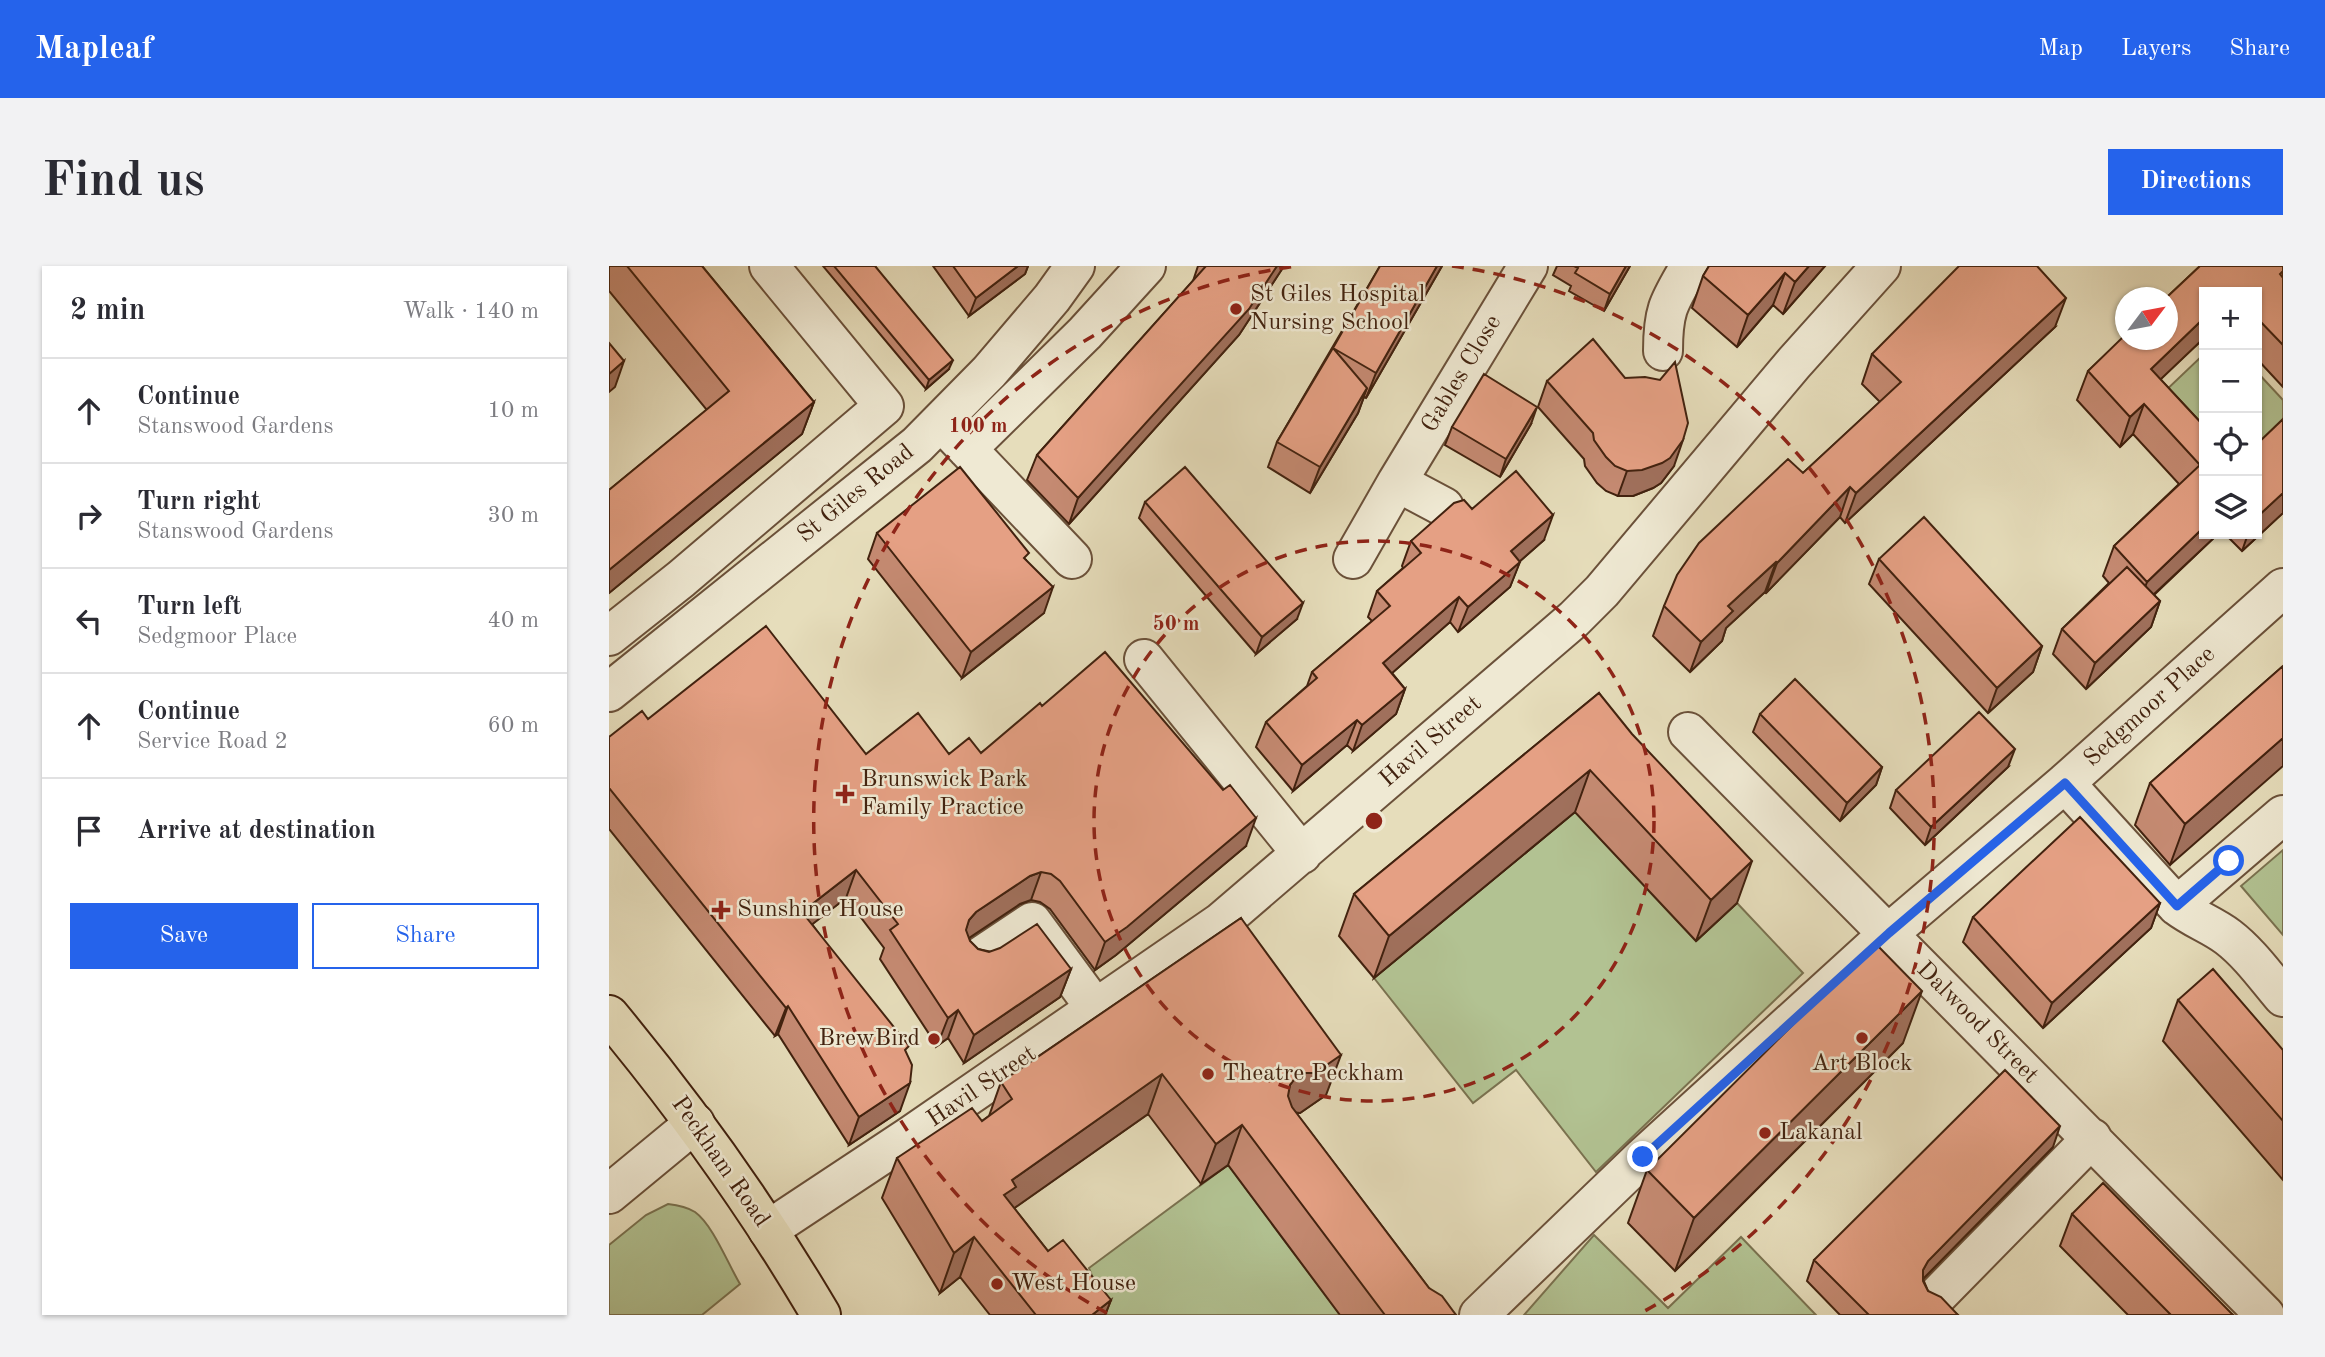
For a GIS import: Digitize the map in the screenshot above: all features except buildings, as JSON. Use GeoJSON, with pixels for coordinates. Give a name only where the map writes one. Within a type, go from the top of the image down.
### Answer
{"type":"FeatureCollection","features":[{"type":"Feature","properties":{"kind":"highway","name":"Peckham Road"},"geometry":{"type":"LineString","coordinates":[[609,1015],[731,1172],[821,1315]]}},
{"type":"Feature","properties":{"kind":"street"},"geometry":{"type":"LineString","coordinates":[[609,636],[681,579],[884,406],[769,266]]}},
{"type":"Feature","properties":{"kind":"street","name":"St Giles Road"},"geometry":{"type":"LineString","coordinates":[[609,692],[884,472],[954,435],[989,372],[1052,298],[1075,266]]}},
{"type":"Feature","properties":{"kind":"street"},"geometry":{"type":"LineString","coordinates":[[1072,559],[954,435],[1085,333],[1146,266]]}},
{"type":"Feature","properties":{"kind":"street","name":"Gables Close"},"geometry":{"type":"LineString","coordinates":[[1353,559],[1528,266]]}},
{"type":"Feature","properties":{"kind":"street"},"geometry":{"type":"LineString","coordinates":[[1663,351],[1663,321],[1668,305],[1690,266]]}},
{"type":"Feature","properties":{"kind":"street","name":"Havil Street"},"geometry":{"type":"LineString","coordinates":[[768,1230],[1221,922],[1574,619],[1881,266]]}},
{"type":"Feature","properties":{"kind":"street"},"geometry":{"type":"LineString","coordinates":[[1397,482],[1444,507]]}},
{"type":"Feature","properties":{"kind":"street","name":"Sedgmoor Place"},"geometry":{"type":"LineString","coordinates":[[1479,1315],[1643,1157],[1889,933],[2065,783],[2283,588]]}},
{"type":"Feature","properties":{"kind":"street"},"geometry":{"type":"LineString","coordinates":[[1144,659],[1302,854]]}},
{"type":"Feature","properties":{"kind":"street","name":"Dalwood Street"},"geometry":{"type":"LineString","coordinates":[[1688,732],[2265,1315]]}},
{"type":"Feature","properties":{"kind":"street"},"geometry":{"type":"LineString","coordinates":[[2065,783],[2177,906],[2193,919],[2234,942],[2283,997]]}},
{"type":"Feature","properties":{"kind":"street"},"geometry":{"type":"LineString","coordinates":[[2177,906],[2283,815]]}},
{"type":"Feature","properties":{"kind":"street"},"geometry":{"type":"LineString","coordinates":[[978,958],[1032,922],[1096,1009]]}},
{"type":"Feature","properties":{"kind":"street"},"geometry":{"type":"LineString","coordinates":[[609,1194],[695,1123]]}},
{"type":"Feature","properties":{"kind":"street"},"geometry":{"type":"LineString","coordinates":[[1936,1297],[2092,1138]]}},
{"type":"Feature","properties":{"kind":"green space"},"geometry":{"type":"Polygon","coordinates":[[[2199,359],[2199,435],[2161,395],[2199,359]]]}},
{"type":"Feature","properties":{"kind":"green space"},"geometry":{"type":"Polygon","coordinates":[[[2262,377],[2283,400],[2283,422],[2262,442],[2262,377]]]}},
{"type":"Feature","properties":{"kind":"green space"},"geometry":{"type":"Polygon","coordinates":[[[1575,812],[1696,941],[1737,903],[1803,973],[1596,1172],[1516,1070],[1473,1103],[1374,978],[1575,812]]]}},
{"type":"Feature","properties":{"kind":"green space"},"geometry":{"type":"Polygon","coordinates":[[[2283,850],[2283,935],[2241,886],[2283,850]]]}},
{"type":"Feature","properties":{"kind":"green space"},"geometry":{"type":"Polygon","coordinates":[[[1228,1165],[1340,1315],[1107,1315],[1089,1268],[1228,1165]]]}},
{"type":"Feature","properties":{"kind":"green space"},"geometry":{"type":"Polygon","coordinates":[[[668,1204],[689,1209],[702,1218],[740,1284],[702,1315],[609,1315],[609,1245],[646,1215],[668,1204]]]}},
{"type":"Feature","properties":{"kind":"green space"},"geometry":{"type":"Polygon","coordinates":[[[1594,1235],[1668,1308],[1741,1237],[1816,1315],[1524,1315],[1594,1235]]]}},
{"type":"Feature","properties":{"kind":"place","name":"St Giles Hospital Nursing School"},"geometry":{"type":"Point","coordinates":[1236,309]}},
{"type":"Feature","properties":{"kind":"place","name":"Brunswick Park Family Practice"},"geometry":{"type":"Point","coordinates":[845,794]}},
{"type":"Feature","properties":{"kind":"place","name":"Sunshine House"},"geometry":{"type":"Point","coordinates":[721,910]}},
{"type":"Feature","properties":{"kind":"place","name":"Art Block"},"geometry":{"type":"Point","coordinates":[1862,1038]}},
{"type":"Feature","properties":{"kind":"place","name":"BrewBird"},"geometry":{"type":"Point","coordinates":[934,1039]}},
{"type":"Feature","properties":{"kind":"place","name":"Theatre Peckham"},"geometry":{"type":"Point","coordinates":[1208,1074]}},
{"type":"Feature","properties":{"kind":"place","name":"Lakanal"},"geometry":{"type":"Point","coordinates":[1765,1133]}},
{"type":"Feature","properties":{"kind":"place","name":"West House"},"geometry":{"type":"Point","coordinates":[997,1284]}},
{"type":"Feature","properties":{"kind":"route"},"geometry":{"type":"LineString","coordinates":[[1643,1157],[1889,933],[2065,783],[2177,906],[2229,861]]}}]}
